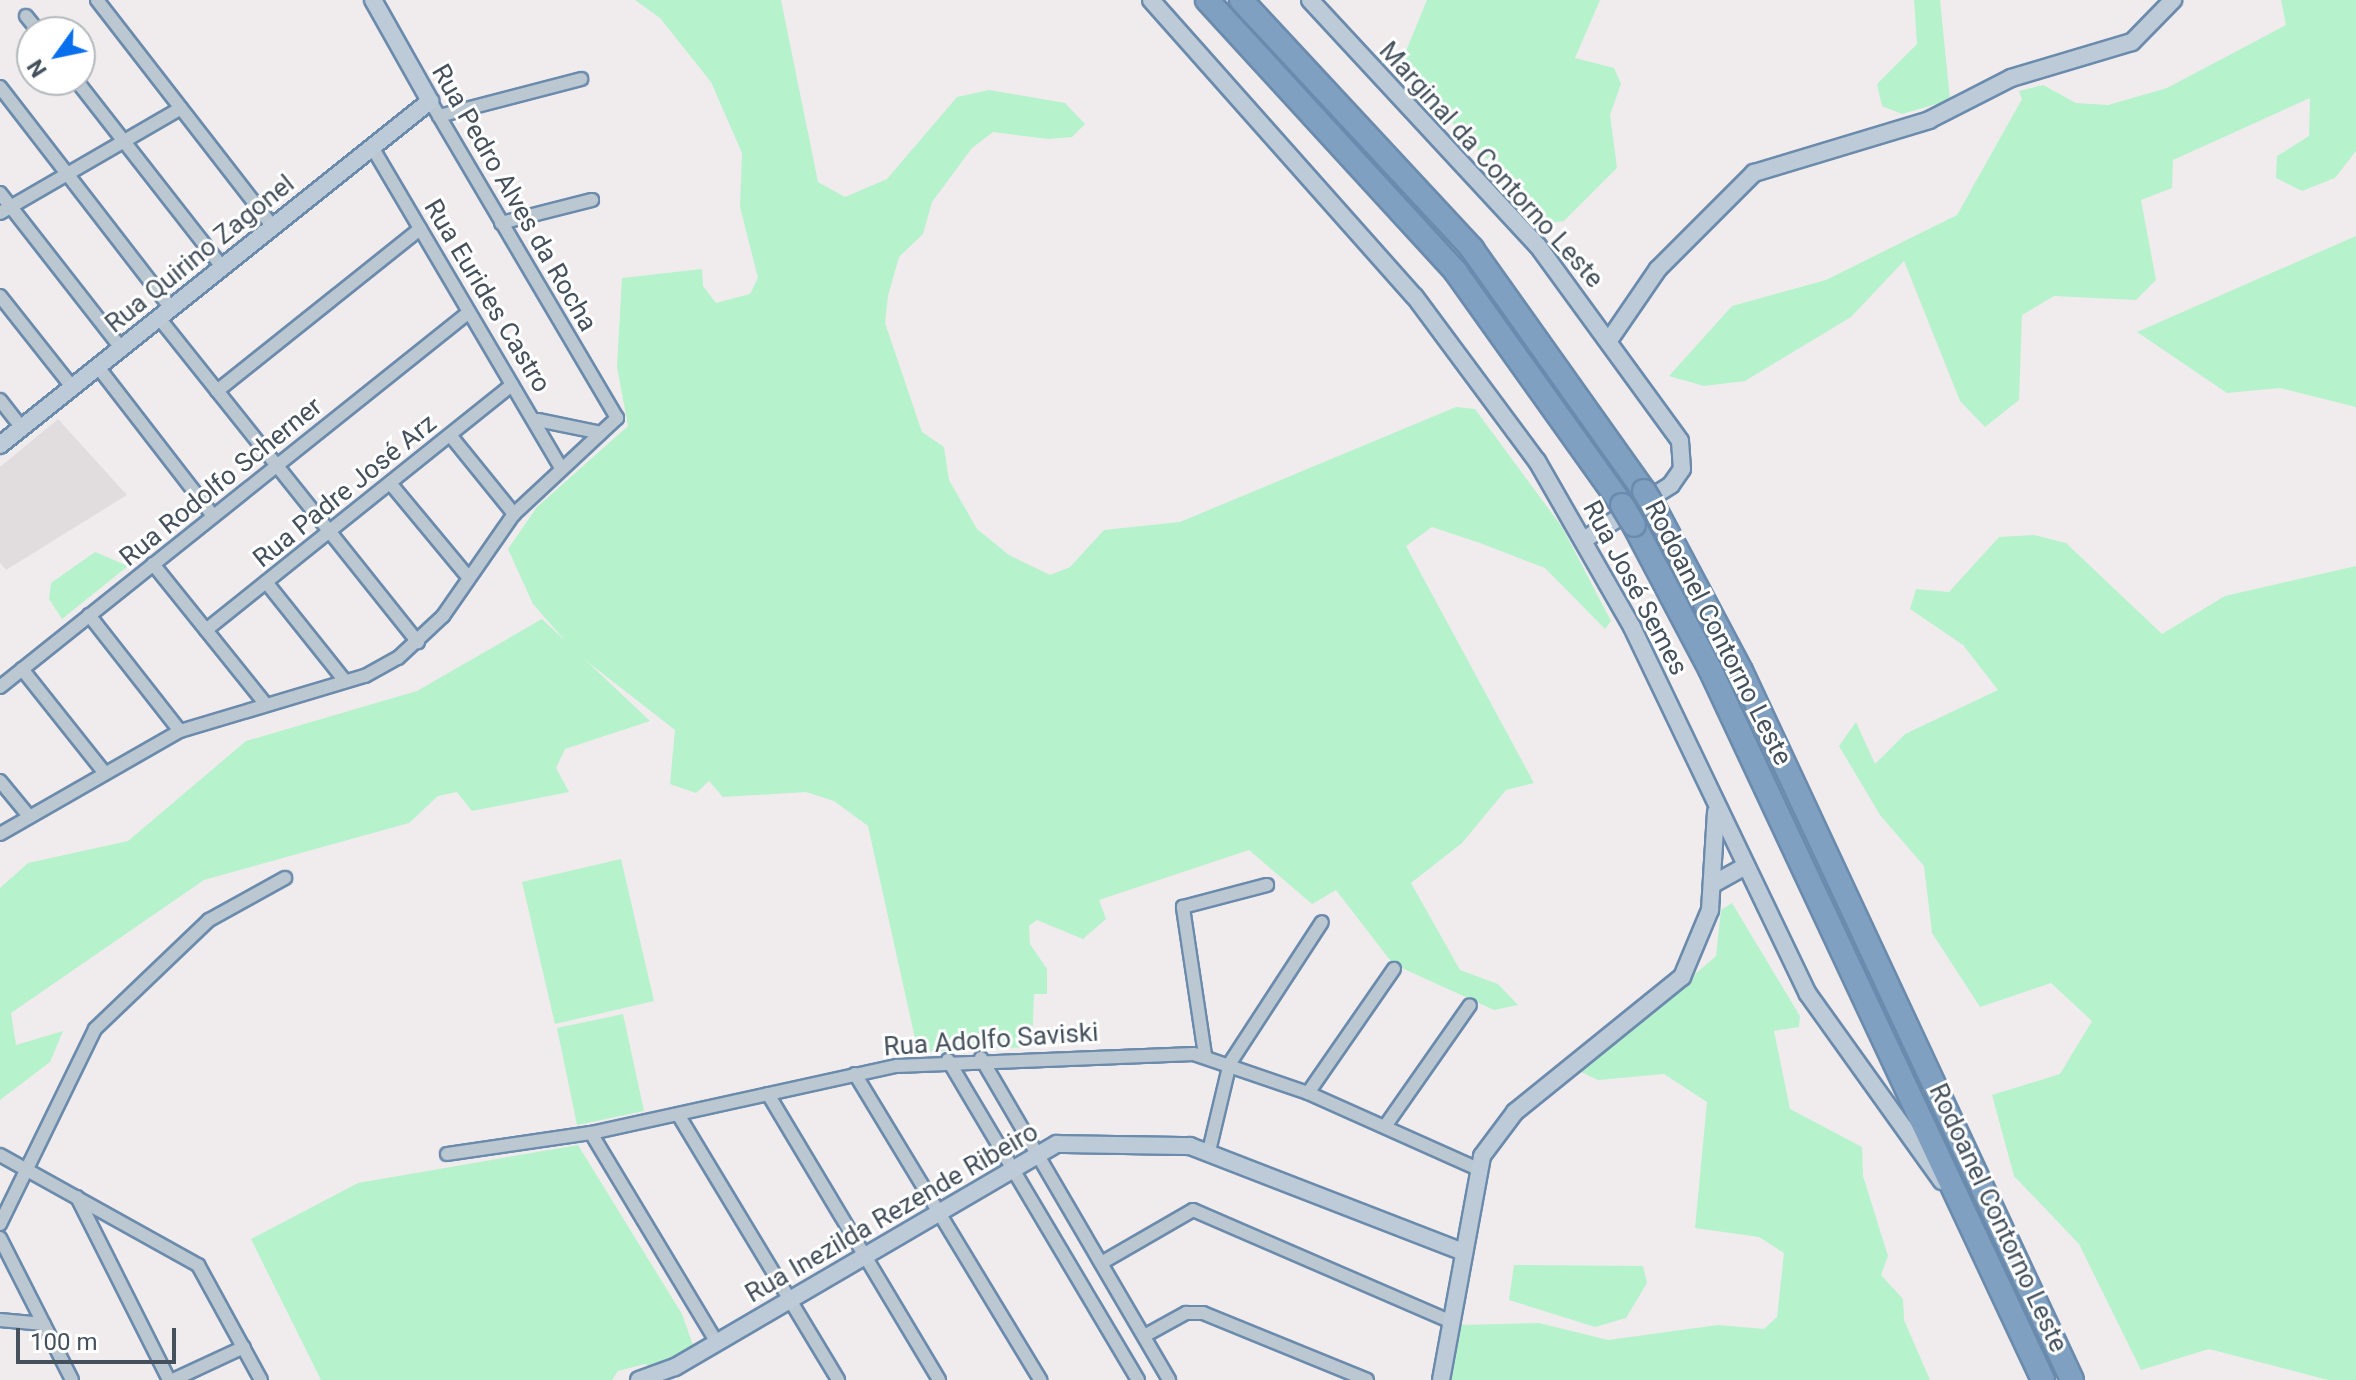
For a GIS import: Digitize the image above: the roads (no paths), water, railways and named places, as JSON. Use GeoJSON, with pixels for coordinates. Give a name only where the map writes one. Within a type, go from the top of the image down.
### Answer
{"type":"FeatureCollection","features":[{"type":"Feature","properties":{"kind":"highway","name":"Rodoanel Contorno Leste"},"geometry":{"type":"LineString","coordinates":[[1207,0],[1456,272],[1622,505],[1710,669],[2043,1380]]}},
{"type":"Feature","properties":{"kind":"highway","name":"Rodoanel Contorno Leste"},"geometry":{"type":"LineString","coordinates":[[1241,0],[1472,249],[1644,491],[1741,671],[2072,1380]]}},
{"type":"Feature","properties":{"kind":"street"},"geometry":{"type":"LineString","coordinates":[[97,0],[273,227]]}},
{"type":"Feature","properties":{"kind":"street","name":"Rua José Semes"},"geometry":{"type":"LineString","coordinates":[[1141,0],[1179,37],[1438,324],[1585,539],[1821,1016],[1967,1216]]}},
{"type":"Feature","properties":{"kind":"street","name":"Rua José Semes"},"geometry":{"type":"LineString","coordinates":[[1151,0],[1179,37]]}},
{"type":"Feature","properties":{"kind":"street","name":"Marginal da Contorno Leste"},"geometry":{"type":"LineString","coordinates":[[1310,0],[1513,217],[1610,339],[1675,432],[1684,460],[1663,492],[1585,539]]}},
{"type":"Feature","properties":{"kind":"street"},"geometry":{"type":"LineString","coordinates":[[1610,339],[1658,269],[1754,173],[1929,120],[2011,78],[2132,42],[2173,0]]}},
{"type":"Feature","properties":{"kind":"street","name":"Rua Pedro Alves da Rocha"},"geometry":{"type":"LineString","coordinates":[[379,1],[434,108],[617,418],[601,433]]}},
{"type":"Feature","properties":{"kind":"street"},"geometry":{"type":"LineString","coordinates":[[434,108],[581,79]]}},
{"type":"Feature","properties":{"kind":"street"},"geometry":{"type":"LineString","coordinates":[[0,87],[67,174],[217,391],[418,642]]}},
{"type":"Feature","properties":{"kind":"street"},"geometry":{"type":"LineString","coordinates":[[89,96],[222,267]]}},
{"type":"Feature","properties":{"kind":"street"},"geometry":{"type":"LineString","coordinates":[[5,210],[181,108]]}},
{"type":"Feature","properties":{"kind":"street","name":"Rua Quirino Zagonel"},"geometry":{"type":"LineString","coordinates":[[0,445],[372,147],[434,108]]}},
{"type":"Feature","properties":{"kind":"street","name":"Rua Eurides Castro"},"geometry":{"type":"LineString","coordinates":[[372,147],[512,385],[538,420],[562,469]]}},
{"type":"Feature","properties":{"kind":"street"},"geometry":{"type":"LineString","coordinates":[[0,193],[5,210],[121,348]]}},
{"type":"Feature","properties":{"kind":"street"},"geometry":{"type":"LineString","coordinates":[[501,223],[592,200]]}},
{"type":"Feature","properties":{"kind":"street"},"geometry":{"type":"LineString","coordinates":[[217,391],[420,229]]}},
{"type":"Feature","properties":{"kind":"street"},"geometry":{"type":"LineString","coordinates":[[0,296],[72,387]]}},
{"type":"Feature","properties":{"kind":"street","name":"Rua Rodolfo Scherner"},"geometry":{"type":"LineString","coordinates":[[0,687],[469,312]]}},
{"type":"Feature","properties":{"kind":"street"},"geometry":{"type":"LineString","coordinates":[[98,367],[213,516]]}},
{"type":"Feature","properties":{"kind":"street","name":"Rua Padre José Arz"},"geometry":{"type":"LineString","coordinates":[[206,630],[512,385]]}},
{"type":"Feature","properties":{"kind":"street"},"geometry":{"type":"LineString","coordinates":[[0,400],[22,428]]}},
{"type":"Feature","properties":{"kind":"street"},"geometry":{"type":"LineString","coordinates":[[538,420],[601,433]]}},
{"type":"Feature","properties":{"kind":"street"},"geometry":{"type":"LineString","coordinates":[[0,834],[103,771],[180,731],[263,701],[377,671],[418,642],[514,514],[601,433]]}},
{"type":"Feature","properties":{"kind":"street"},"geometry":{"type":"LineString","coordinates":[[450,435],[514,514]]}},
{"type":"Feature","properties":{"kind":"street"},"geometry":{"type":"LineString","coordinates":[[390,483],[468,577]]}},
{"type":"Feature","properties":{"kind":"street"},"geometry":{"type":"LineString","coordinates":[[153,564],[263,701]]}},
{"type":"Feature","properties":{"kind":"street"},"geometry":{"type":"LineString","coordinates":[[266,582],[345,681]]}},
{"type":"Feature","properties":{"kind":"street"},"geometry":{"type":"LineString","coordinates":[[89,615],[180,731]]}},
{"type":"Feature","properties":{"kind":"street"},"geometry":{"type":"LineString","coordinates":[[22,669],[103,771]]}},
{"type":"Feature","properties":{"kind":"street"},"geometry":{"type":"LineString","coordinates":[[0,781],[28,815]]}},
{"type":"Feature","properties":{"kind":"street"},"geometry":{"type":"LineString","coordinates":[[1441,1380],[1476,1168],[1515,1112],[1682,977],[1702,943],[1715,883],[1715,802]]}},
{"type":"Feature","properties":{"kind":"street"},"geometry":{"type":"LineString","coordinates":[[1715,883],[1746,866]]}},
{"type":"Feature","properties":{"kind":"street"},"geometry":{"type":"LineString","coordinates":[[0,1224],[95,1029],[209,920],[285,878]]}},
{"type":"Feature","properties":{"kind":"street"},"geometry":{"type":"LineString","coordinates":[[1205,1055],[1183,907],[1267,885]]}},
{"type":"Feature","properties":{"kind":"street"},"geometry":{"type":"LineString","coordinates":[[1209,1151],[1230,1063],[1322,922]]}},
{"type":"Feature","properties":{"kind":"street"},"geometry":{"type":"LineString","coordinates":[[1308,1093],[1394,969]]}},
{"type":"Feature","properties":{"kind":"street"},"geometry":{"type":"LineString","coordinates":[[1386,1125],[1470,1005]]}},
{"type":"Feature","properties":{"kind":"street","name":"Rua Adolfo Saviski"},"geometry":{"type":"LineString","coordinates":[[447,1154],[591,1133],[679,1116],[855,1074],[948,1060],[1205,1055],[1386,1125],[1476,1168]]}},
{"type":"Feature","properties":{"kind":"street"},"geometry":{"type":"LineString","coordinates":[[981,1058],[1146,1335],[1169,1380]]}},
{"type":"Feature","properties":{"kind":"street"},"geometry":{"type":"LineString","coordinates":[[948,1060],[1138,1380]]}},
{"type":"Feature","properties":{"kind":"street"},"geometry":{"type":"LineString","coordinates":[[855,1074],[1040,1380]]}},
{"type":"Feature","properties":{"kind":"street"},"geometry":{"type":"LineString","coordinates":[[768,1094],[939,1380]]}},
{"type":"Feature","properties":{"kind":"street"},"geometry":{"type":"LineString","coordinates":[[679,1116],[838,1380]]}},
{"type":"Feature","properties":{"kind":"street"},"geometry":{"type":"LineString","coordinates":[[591,1133],[717,1343]]}},
{"type":"Feature","properties":{"kind":"street","name":"Rua Inezilda Rezende Ribeiro"},"geometry":{"type":"LineString","coordinates":[[639,1380],[717,1343],[1037,1152],[1066,1143],[1158,1141],[1209,1151],[1461,1251]]}},
{"type":"Feature","properties":{"kind":"street"},"geometry":{"type":"LineString","coordinates":[[0,1155],[198,1265],[261,1380]]}},
{"type":"Feature","properties":{"kind":"street"},"geometry":{"type":"LineString","coordinates":[[76,1196],[171,1380],[244,1347]]}},
{"type":"Feature","properties":{"kind":"street"},"geometry":{"type":"LineString","coordinates":[[1103,1262],[1193,1210],[1450,1321]]}},
{"type":"Feature","properties":{"kind":"street"},"geometry":{"type":"LineString","coordinates":[[0,1238],[72,1380]]}},
{"type":"Feature","properties":{"kind":"street"},"geometry":{"type":"LineString","coordinates":[[1146,1335],[1194,1311],[1367,1380]]}},
{"type":"Feature","properties":{"kind":"street"},"geometry":{"type":"LineString","coordinates":[[0,1320],[44,1324]]}}]}
